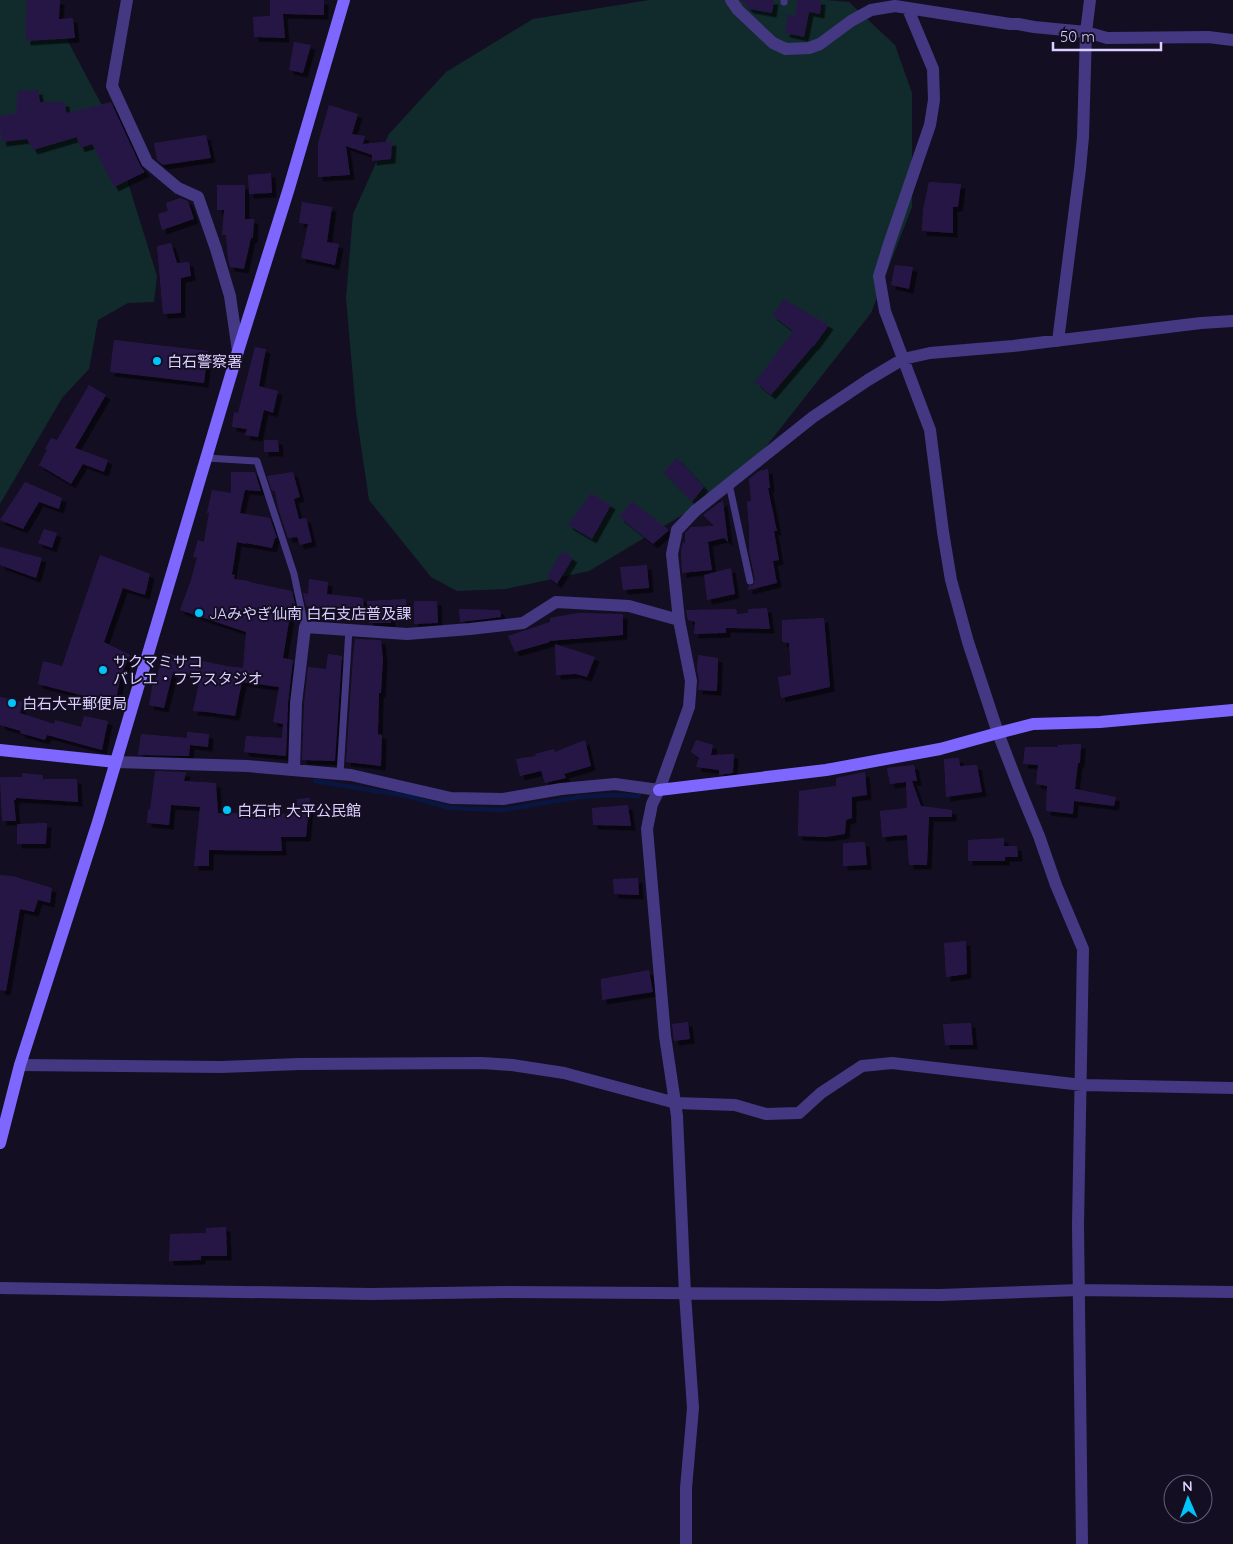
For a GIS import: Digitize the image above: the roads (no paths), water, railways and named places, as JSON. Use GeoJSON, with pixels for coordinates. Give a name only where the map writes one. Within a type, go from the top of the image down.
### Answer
{"type":"FeatureCollection","features":[{"type":"Feature","properties":{"kind":"street"},"geometry":{"type":"LineString","coordinates":[[127,0],[112,86],[147,162],[178,188],[198,198],[230,296],[238,351]]}},
{"type":"Feature","properties":{"kind":"street"},"geometry":{"type":"LineString","coordinates":[[0,1143],[20,1065],[116,762],[344,0]]}},
{"type":"Feature","properties":{"kind":"street"},"geometry":{"type":"LineString","coordinates":[[731,0],[738,10],[773,43],[786,49],[809,48],[820,44],[851,21],[871,10],[895,6],[1010,24],[1086,32],[1106,38],[1208,38],[1233,40]]}},
{"type":"Feature","properties":{"kind":"street"},"geometry":{"type":"LineString","coordinates":[[1058,341],[1083,137],[1086,32],[1090,0]]}},
{"type":"Feature","properties":{"kind":"street"},"geometry":{"type":"LineString","coordinates":[[908,8],[933,70],[934,100],[930,125],[888,244],[879,276],[885,311],[930,430],[951,580],[968,642],[1018,786],[1083,949],[1078,1225],[1082,1544]]}},
{"type":"Feature","properties":{"kind":"street"},"geometry":{"type":"LineString","coordinates":[[686,1544],[686,1488],[693,1408],[685,1294],[676,1103],[665,1036],[647,829],[652,804],[659,790],[689,707],[691,682],[679,620],[672,554],[677,530],[695,511],[813,417],[903,359],[930,353],[1058,341],[1201,322],[1233,321]]}},
{"type":"Feature","properties":{"kind":"street"},"geometry":{"type":"LineString","coordinates":[[294,770],[296,703],[305,627],[408,634],[523,623],[556,602],[629,606],[679,620]]}},
{"type":"Feature","properties":{"kind":"street"},"geometry":{"type":"LineString","coordinates":[[0,750],[116,762],[247,766],[351,775],[451,798],[503,799],[562,789],[615,784],[659,790],[826,770],[940,749],[1033,724],[1100,722],[1233,710]]}},
{"type":"Feature","properties":{"kind":"street"},"geometry":{"type":"LineString","coordinates":[[20,1065],[221,1067],[299,1064],[502,1064],[564,1073],[676,1103],[735,1105],[766,1114],[799,1113],[822,1093],[862,1066],[892,1062],[1082,1086],[1233,1088]]}},
{"type":"Feature","properties":{"kind":"street"},"geometry":{"type":"LineString","coordinates":[[0,1288],[371,1294],[505,1292],[940,1295],[1080,1290],[1233,1292]]}},
{"type":"Feature","properties":{"kind":"lane"},"geometry":{"type":"LineString","coordinates":[[206,458],[257,461],[294,574],[305,627]]}},
{"type":"Feature","properties":{"kind":"lane"},"geometry":{"type":"LineString","coordinates":[[729,484],[750,581]]}},
{"type":"Feature","properties":{"kind":"lane"},"geometry":{"type":"LineString","coordinates":[[340,774],[348,629]]}},
{"type":"Feature","properties":{"kind":"waterway"},"geometry":{"type":"LineString","coordinates":[[315,781],[407,796],[450,808],[502,810],[579,797],[639,796]]}},
{"type":"Feature","properties":{"kind":"place","name":"白石警察署"},"geometry":{"type":"Point","coordinates":[157,361]}},
{"type":"Feature","properties":{"kind":"place","name":"JAみやぎ仙南 白石支店普及課"},"geometry":{"type":"Point","coordinates":[199,613]}},
{"type":"Feature","properties":{"kind":"place","name":"サクマミサコ バレエ・フラスタジオ"},"geometry":{"type":"Point","coordinates":[103,670]}},
{"type":"Feature","properties":{"kind":"place","name":"白石大平郵便局"},"geometry":{"type":"Point","coordinates":[12,703]}},
{"type":"Feature","properties":{"kind":"place","name":"白石市 大平公民館"},"geometry":{"type":"Point","coordinates":[227,810]}}]}
